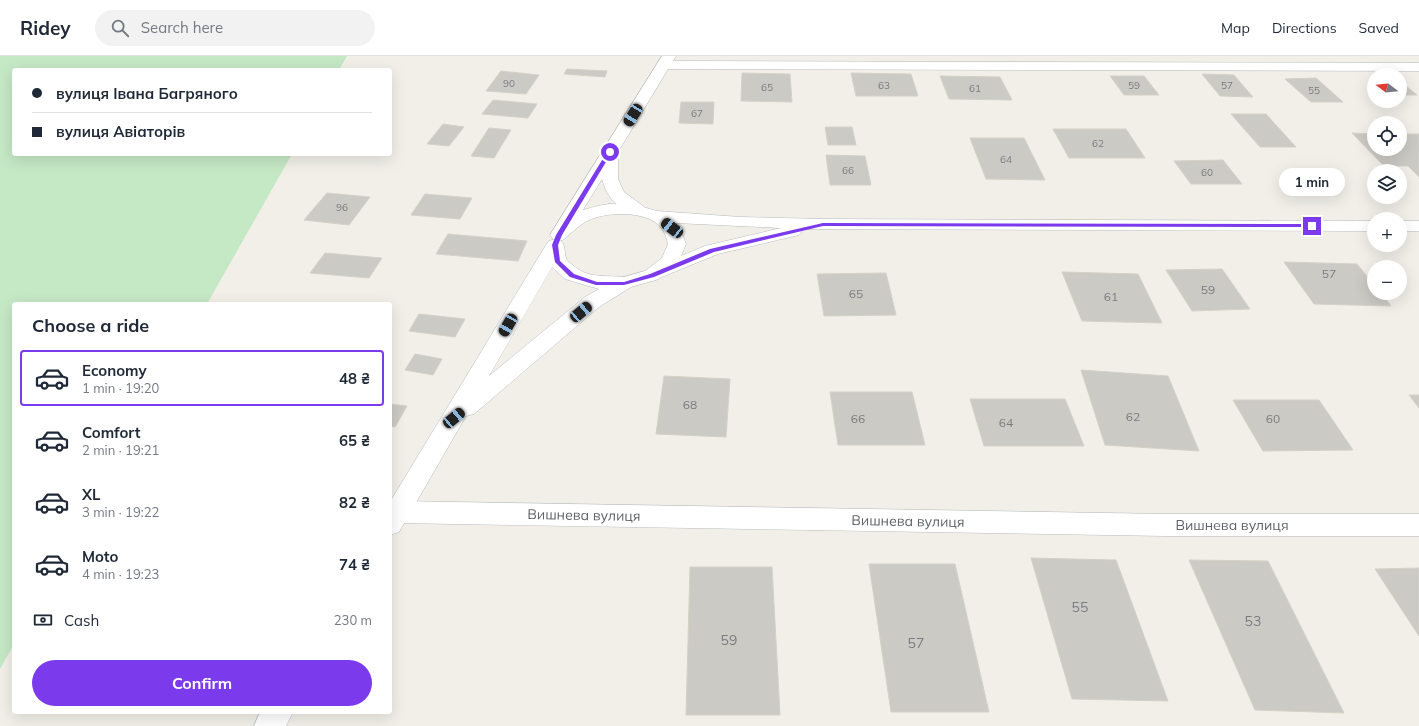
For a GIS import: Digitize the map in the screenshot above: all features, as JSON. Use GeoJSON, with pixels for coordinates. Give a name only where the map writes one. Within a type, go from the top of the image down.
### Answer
{"type":"FeatureCollection","features":[{"type":"Feature","properties":{"kind":"street"},"geometry":{"type":"LineString","coordinates":[[394,518],[557,240],[666,60],[1419,67]]}},
{"type":"Feature","properties":{"kind":"street"},"geometry":{"type":"LineString","coordinates":[[610,152],[610,179],[617,195],[637,210]]}},
{"type":"Feature","properties":{"kind":"street"},"geometry":{"type":"LineString","coordinates":[[624,283],[596,283],[572,275],[558,262],[557,240],[572,222],[591,213],[614,209],[637,210],[656,216],[740,222],[823,224],[1367,226]]}},
{"type":"Feature","properties":{"kind":"street"},"geometry":{"type":"LineString","coordinates":[[652,275],[670,261],[677,244],[672,228],[656,216]]}},
{"type":"Feature","properties":{"kind":"street"},"geometry":{"type":"LineString","coordinates":[[454,418],[592,302],[624,283],[652,275],[712,250],[823,224]]}},
{"type":"Feature","properties":{"kind":"street"},"geometry":{"type":"LineString","coordinates":[[1407,226],[1419,226]]}},
{"type":"Feature","properties":{"kind":"street","name":"Вишнева вулиця"},"geometry":{"type":"LineString","coordinates":[[394,518],[1166,525],[1419,525]]}},
{"type":"Feature","properties":{"kind":"street"},"geometry":{"type":"LineString","coordinates":[[269,726],[277,714]]}},
{"type":"Feature","properties":{"kind":"green space"},"geometry":{"type":"Polygon","coordinates":[[[0,56],[347,56],[340,68],[12,68],[12,156],[291,156],[208,302],[12,302],[12,648],[0,669],[0,56]]]}},
{"type":"Feature","properties":{"kind":"building"},"geometry":{"type":"Polygon","coordinates":[[[567,69],[607,71],[605,77],[564,74],[567,69]]]}},
{"type":"Feature","properties":{"kind":"building"},"geometry":{"type":"Polygon","coordinates":[[[501,71],[539,75],[526,94],[486,91],[501,71]]]}},
{"type":"Feature","properties":{"kind":"building"},"geometry":{"type":"Polygon","coordinates":[[[742,73],[790,74],[792,102],[741,101],[742,73]]]}},
{"type":"Feature","properties":{"kind":"building"},"geometry":{"type":"Polygon","coordinates":[[[851,73],[911,74],[918,96],[856,96],[851,73]]]}},
{"type":"Feature","properties":{"kind":"building"},"geometry":{"type":"Polygon","coordinates":[[[1202,74],[1234,75],[1253,97],[1220,96],[1202,74]]]}},
{"type":"Feature","properties":{"kind":"building"},"geometry":{"type":"Polygon","coordinates":[[[940,76],[1000,77],[1012,100],[949,99],[940,76]]]}},
{"type":"Feature","properties":{"kind":"building"},"geometry":{"type":"Polygon","coordinates":[[[1110,76],[1144,76],[1159,95],[1124,95],[1110,76]]]}},
{"type":"Feature","properties":{"kind":"building"},"geometry":{"type":"Polygon","coordinates":[[[1316,78],[1343,102],[1311,102],[1285,79],[1316,78]]]}},
{"type":"Feature","properties":{"kind":"building"},"geometry":{"type":"Polygon","coordinates":[[[1407,87],[1417,95],[1407,95],[1407,87]]]}},
{"type":"Feature","properties":{"kind":"building"},"geometry":{"type":"Polygon","coordinates":[[[493,100],[537,104],[528,118],[482,114],[493,100]]]}},
{"type":"Feature","properties":{"kind":"building"},"geometry":{"type":"Polygon","coordinates":[[[681,102],[714,102],[713,124],[679,123],[681,102]]]}},
{"type":"Feature","properties":{"kind":"building"},"geometry":{"type":"Polygon","coordinates":[[[1231,114],[1266,114],[1296,147],[1260,147],[1231,114]]]}},
{"type":"Feature","properties":{"kind":"building"},"geometry":{"type":"Polygon","coordinates":[[[443,124],[464,127],[449,146],[427,144],[443,124]]]}},
{"type":"Feature","properties":{"kind":"building"},"geometry":{"type":"Polygon","coordinates":[[[825,127],[852,127],[856,145],[828,145],[825,127]]]}},
{"type":"Feature","properties":{"kind":"building"},"geometry":{"type":"Polygon","coordinates":[[[489,128],[511,130],[494,158],[471,156],[489,128]]]}},
{"type":"Feature","properties":{"kind":"building"},"geometry":{"type":"Polygon","coordinates":[[[1053,129],[1126,129],[1145,158],[1069,158],[1053,129]]]}},
{"type":"Feature","properties":{"kind":"building"},"geometry":{"type":"Polygon","coordinates":[[[1352,133],[1367,134],[1367,148],[1352,133]]]}},
{"type":"Feature","properties":{"kind":"building"},"geometry":{"type":"Polygon","coordinates":[[[1407,134],[1419,134],[1419,177],[1407,166],[1407,164],[1382,164],[1374,156],[1407,156],[1407,134]]]}},
{"type":"Feature","properties":{"kind":"building"},"geometry":{"type":"Polygon","coordinates":[[[970,138],[1024,138],[1045,180],[986,179],[970,138]]]}},
{"type":"Feature","properties":{"kind":"building"},"geometry":{"type":"Polygon","coordinates":[[[826,155],[865,156],[871,185],[830,185],[826,155]]]}},
{"type":"Feature","properties":{"kind":"building"},"geometry":{"type":"Polygon","coordinates":[[[1223,160],[1242,184],[1191,184],[1174,161],[1223,160]]]}},
{"type":"Feature","properties":{"kind":"building"},"geometry":{"type":"Polygon","coordinates":[[[327,193],[370,197],[349,225],[304,220],[327,193]]]}},
{"type":"Feature","properties":{"kind":"building"},"geometry":{"type":"Polygon","coordinates":[[[425,194],[472,198],[460,219],[411,215],[425,194]]]}},
{"type":"Feature","properties":{"kind":"building"},"geometry":{"type":"Polygon","coordinates":[[[448,234],[527,241],[518,261],[436,254],[448,234]]]}},
{"type":"Feature","properties":{"kind":"building"},"geometry":{"type":"Polygon","coordinates":[[[325,253],[382,258],[369,278],[310,273],[325,253]]]}},
{"type":"Feature","properties":{"kind":"building"},"geometry":{"type":"Polygon","coordinates":[[[1284,262],[1357,264],[1367,276],[1367,300],[1386,300],[1391,306],[1314,304],[1284,262]]]}},
{"type":"Feature","properties":{"kind":"building"},"geometry":{"type":"Polygon","coordinates":[[[1222,269],[1250,309],[1192,311],[1166,270],[1222,269]]]}},
{"type":"Feature","properties":{"kind":"building"},"geometry":{"type":"Polygon","coordinates":[[[1062,272],[1138,274],[1162,323],[1082,321],[1062,272]]]}},
{"type":"Feature","properties":{"kind":"building"},"geometry":{"type":"Polygon","coordinates":[[[886,273],[896,315],[824,316],[817,274],[886,273]]]}},
{"type":"Feature","properties":{"kind":"building"},"geometry":{"type":"Polygon","coordinates":[[[419,314],[465,319],[455,337],[409,331],[419,314]]]}},
{"type":"Feature","properties":{"kind":"building"},"geometry":{"type":"Polygon","coordinates":[[[415,354],[442,359],[433,375],[405,370],[415,354]]]}},
{"type":"Feature","properties":{"kind":"building"},"geometry":{"type":"Polygon","coordinates":[[[1081,370],[1168,376],[1199,451],[1105,445],[1081,370]]]}},
{"type":"Feature","properties":{"kind":"building"},"geometry":{"type":"Polygon","coordinates":[[[664,376],[730,379],[726,437],[656,434],[664,376]]]}},
{"type":"Feature","properties":{"kind":"building"},"geometry":{"type":"Polygon","coordinates":[[[830,392],[912,392],[925,445],[838,445],[830,392]]]}},
{"type":"Feature","properties":{"kind":"building"},"geometry":{"type":"Polygon","coordinates":[[[1409,395],[1419,395],[1419,408],[1409,395]]]}},
{"type":"Feature","properties":{"kind":"building"},"geometry":{"type":"Polygon","coordinates":[[[970,399],[1065,399],[1084,446],[984,446],[970,399]]]}},
{"type":"Feature","properties":{"kind":"building"},"geometry":{"type":"Polygon","coordinates":[[[1233,400],[1319,400],[1353,450],[1263,451],[1233,400]]]}},
{"type":"Feature","properties":{"kind":"building"},"geometry":{"type":"Polygon","coordinates":[[[392,404],[407,406],[395,427],[392,426],[392,404]]]}},
{"type":"Feature","properties":{"kind":"building"},"geometry":{"type":"Polygon","coordinates":[[[1031,558],[1116,560],[1168,701],[1072,699],[1031,558]]]}},
{"type":"Feature","properties":{"kind":"building"},"geometry":{"type":"Polygon","coordinates":[[[1189,560],[1268,561],[1344,713],[1255,710],[1189,560]]]}},
{"type":"Feature","properties":{"kind":"building"},"geometry":{"type":"Polygon","coordinates":[[[869,564],[955,564],[989,712],[891,712],[869,564]]]}},
{"type":"Feature","properties":{"kind":"building"},"geometry":{"type":"Polygon","coordinates":[[[690,567],[772,567],[780,715],[686,715],[690,567]]]}},
{"type":"Feature","properties":{"kind":"building"},"geometry":{"type":"Polygon","coordinates":[[[1419,568],[1419,636],[1375,569],[1419,568]]]}},
{"type":"Feature","properties":{"kind":"route"},"geometry":{"type":"LineString","coordinates":[[610,152],[559,235],[555,245],[558,262],[572,275],[596,283],[624,283],[652,275],[712,250],[823,224],[1312,226]]}}]}
